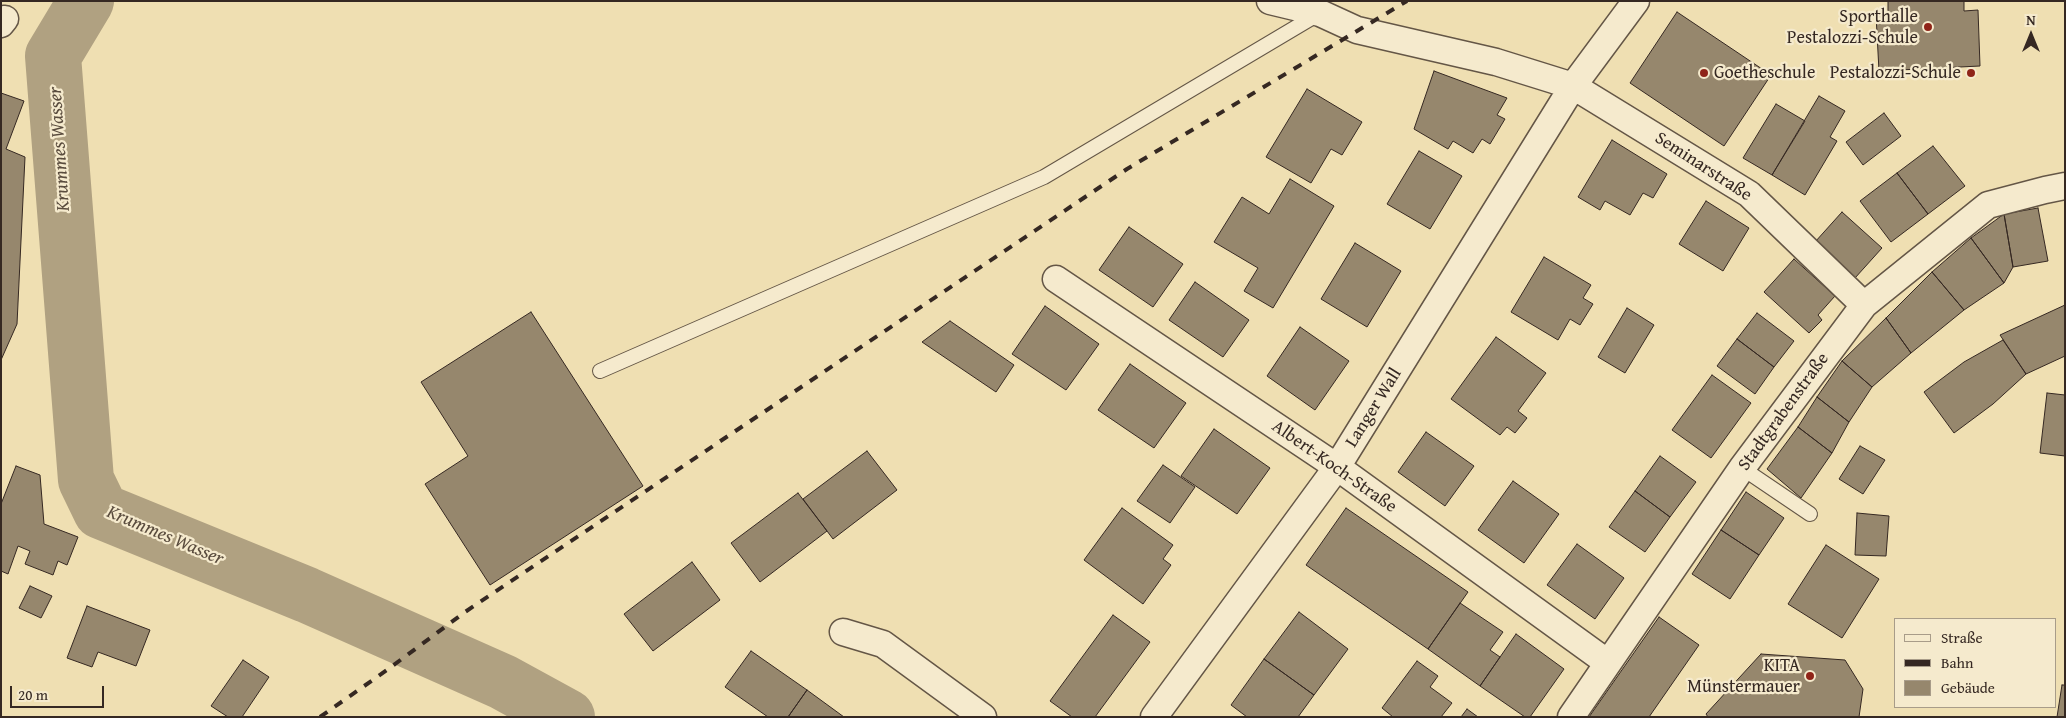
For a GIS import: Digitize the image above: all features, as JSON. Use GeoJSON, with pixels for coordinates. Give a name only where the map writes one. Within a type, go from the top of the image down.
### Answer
{"type":"FeatureCollection","features":[{"type":"Feature","properties":{"kind":"street"},"geometry":{"type":"LineString","coordinates":[[1270,1],[1320,13],[1357,30],[1496,62],[1573,86]]}},
{"type":"Feature","properties":{"kind":"street","name":"Langer Wall"},"geometry":{"type":"LineString","coordinates":[[1154,717],[1337,467],[1573,86],[1636,1]]}},
{"type":"Feature","properties":{"kind":"street","name":"Seminarstraße"},"geometry":{"type":"LineString","coordinates":[[1573,86],[1749,194],[1864,305]]}},
{"type":"Feature","properties":{"kind":"street","name":"Stadtgrabenstraße"},"geometry":{"type":"LineString","coordinates":[[1571,717],[1742,468],[1864,305],[1988,205],[2065,186]]}},
{"type":"Feature","properties":{"kind":"street","name":"Albert-Koch-Straße"},"geometry":{"type":"LineString","coordinates":[[1056,279],[1337,467],[1608,663]]}},
{"type":"Feature","properties":{"kind":"street"},"geometry":{"type":"LineString","coordinates":[[843,632],[884,644],[983,717]]}},
{"type":"Feature","properties":{"kind":"lane"},"geometry":{"type":"LineString","coordinates":[[600,371],[1044,177],[1320,13]]}},
{"type":"Feature","properties":{"kind":"lane"},"geometry":{"type":"LineString","coordinates":[[1742,468],[1810,514]]}},
{"type":"Feature","properties":{"kind":"building","name":"Sporthalle Pestalozzi-Schule"},"geometry":{"type":"Polygon","coordinates":[[[1888,1],[1964,1],[1964,11],[1978,10],[1980,66],[1879,71],[1876,15],[1888,14],[1888,1]]]}},
{"type":"Feature","properties":{"kind":"building"},"geometry":{"type":"Polygon","coordinates":[[[1677,12],[1771,75],[1724,146],[1630,83],[1677,12]]]}},
{"type":"Feature","properties":{"kind":"building"},"geometry":{"type":"Polygon","coordinates":[[[1434,71],[1507,98],[1497,115],[1505,119],[1490,144],[1482,139],[1473,153],[1453,141],[1448,149],[1414,129],[1434,71]]]}},
{"type":"Feature","properties":{"kind":"building"},"geometry":{"type":"Polygon","coordinates":[[[1307,89],[1362,122],[1342,155],[1331,149],[1311,183],[1266,157],[1307,89]]]}},
{"type":"Feature","properties":{"kind":"building"},"geometry":{"type":"Polygon","coordinates":[[[1,93],[24,101],[6,149],[25,157],[17,324],[1,360],[1,93]]]}},
{"type":"Feature","properties":{"kind":"building"},"geometry":{"type":"Polygon","coordinates":[[[1819,96],[1845,111],[1830,137],[1837,141],[1805,195],[1772,175],[1819,96]]]}},
{"type":"Feature","properties":{"kind":"building"},"geometry":{"type":"Polygon","coordinates":[[[1776,104],[1805,121],[1772,175],[1743,158],[1776,104]]]}},
{"type":"Feature","properties":{"kind":"building"},"geometry":{"type":"Polygon","coordinates":[[[1884,113],[1901,136],[1863,165],[1846,142],[1884,113]]]}},
{"type":"Feature","properties":{"kind":"building"},"geometry":{"type":"Polygon","coordinates":[[[1612,140],[1667,174],[1653,198],[1643,193],[1630,215],[1605,201],[1600,210],[1578,197],[1612,140]]]}},
{"type":"Feature","properties":{"kind":"building"},"geometry":{"type":"Polygon","coordinates":[[[1933,146],[1965,186],[1928,214],[1897,173],[1933,146]]]}},
{"type":"Feature","properties":{"kind":"building"},"geometry":{"type":"Polygon","coordinates":[[[1419,151],[1462,176],[1430,229],[1387,204],[1419,151]]]}},
{"type":"Feature","properties":{"kind":"building"},"geometry":{"type":"Polygon","coordinates":[[[1897,173],[1928,214],[1891,242],[1860,201],[1897,173]]]}},
{"type":"Feature","properties":{"kind":"building"},"geometry":{"type":"Polygon","coordinates":[[[1290,179],[1334,206],[1273,308],[1244,291],[1258,268],[1214,242],[1242,197],[1269,214],[1290,179]]]}},
{"type":"Feature","properties":{"kind":"building"},"geometry":{"type":"Polygon","coordinates":[[[1706,201],[1749,228],[1723,271],[1679,244],[1706,201]]]}},
{"type":"Feature","properties":{"kind":"building"},"geometry":{"type":"Polygon","coordinates":[[[2038,208],[2048,261],[2013,267],[2004,214],[2038,208]]]}},
{"type":"Feature","properties":{"kind":"building"},"geometry":{"type":"Polygon","coordinates":[[[1842,212],[1882,248],[1855,278],[1815,242],[1842,212]]]}},
{"type":"Feature","properties":{"kind":"building"},"geometry":{"type":"Polygon","coordinates":[[[2004,214],[2013,267],[2004,283],[1971,238],[2004,214]]]}},
{"type":"Feature","properties":{"kind":"building"},"geometry":{"type":"Polygon","coordinates":[[[1129,227],[1183,264],[1153,307],[1099,270],[1129,227]]]}},
{"type":"Feature","properties":{"kind":"building"},"geometry":{"type":"Polygon","coordinates":[[[1971,238],[2004,283],[1964,310],[1932,272],[1971,238]]]}},
{"type":"Feature","properties":{"kind":"building"},"geometry":{"type":"Polygon","coordinates":[[[1355,243],[1401,271],[1367,327],[1321,299],[1355,243]]]}},
{"type":"Feature","properties":{"kind":"building"},"geometry":{"type":"Polygon","coordinates":[[[1544,257],[1591,285],[1583,298],[1593,304],[1580,325],[1570,319],[1558,340],[1511,312],[1544,257]]]}},
{"type":"Feature","properties":{"kind":"building"},"geometry":{"type":"Polygon","coordinates":[[[1794,259],[1835,296],[1818,315],[1822,320],[1809,333],[1764,292],[1794,259]]]}},
{"type":"Feature","properties":{"kind":"building"},"geometry":{"type":"Polygon","coordinates":[[[1932,272],[1964,310],[1911,353],[1886,318],[1932,272]]]}},
{"type":"Feature","properties":{"kind":"building"},"geometry":{"type":"Polygon","coordinates":[[[1195,282],[1249,320],[1223,357],[1169,320],[1195,282]]]}},
{"type":"Feature","properties":{"kind":"building"},"geometry":{"type":"Polygon","coordinates":[[[2065,305],[2065,356],[2026,374],[2000,335],[2065,305]]]}},
{"type":"Feature","properties":{"kind":"building"},"geometry":{"type":"Polygon","coordinates":[[[1045,306],[1099,344],[1066,390],[1012,354],[1045,306]]]}},
{"type":"Feature","properties":{"kind":"building"},"geometry":{"type":"Polygon","coordinates":[[[1627,308],[1654,325],[1625,373],[1598,357],[1627,308]]]}},
{"type":"Feature","properties":{"kind":"building"},"geometry":{"type":"Polygon","coordinates":[[[531,312],[643,486],[490,585],[425,484],[468,456],[421,382],[531,312]]]}},
{"type":"Feature","properties":{"kind":"building"},"geometry":{"type":"Polygon","coordinates":[[[1757,313],[1794,341],[1774,367],[1737,339],[1757,313]]]}},
{"type":"Feature","properties":{"kind":"building"},"geometry":{"type":"Polygon","coordinates":[[[1886,318],[1911,353],[1872,387],[1842,361],[1886,318]]]}},
{"type":"Feature","properties":{"kind":"building"},"geometry":{"type":"Polygon","coordinates":[[[950,321],[1014,365],[996,392],[922,342],[950,321]]]}},
{"type":"Feature","properties":{"kind":"building"},"geometry":{"type":"Polygon","coordinates":[[[1300,327],[1349,361],[1315,410],[1267,376],[1300,327]]]}},
{"type":"Feature","properties":{"kind":"building"},"geometry":{"type":"Polygon","coordinates":[[[1496,337],[1546,373],[1518,411],[1527,418],[1515,433],[1507,427],[1500,435],[1451,399],[1496,337]]]}},
{"type":"Feature","properties":{"kind":"building"},"geometry":{"type":"Polygon","coordinates":[[[1737,339],[1774,367],[1755,394],[1717,366],[1737,339]]]}},
{"type":"Feature","properties":{"kind":"building"},"geometry":{"type":"Polygon","coordinates":[[[2003,340],[2026,374],[1993,404],[1954,433],[1924,392],[1964,362],[2003,340]]]}},
{"type":"Feature","properties":{"kind":"building"},"geometry":{"type":"Polygon","coordinates":[[[1842,361],[1872,387],[1849,422],[1817,397],[1842,361]]]}},
{"type":"Feature","properties":{"kind":"building"},"geometry":{"type":"Polygon","coordinates":[[[1130,364],[1186,403],[1154,448],[1098,410],[1130,364]]]}},
{"type":"Feature","properties":{"kind":"building"},"geometry":{"type":"Polygon","coordinates":[[[1712,375],[1751,403],[1711,458],[1672,430],[1712,375]]]}},
{"type":"Feature","properties":{"kind":"building"},"geometry":{"type":"Polygon","coordinates":[[[2047,393],[2065,395],[2065,456],[2040,453],[2047,393]]]}},
{"type":"Feature","properties":{"kind":"building"},"geometry":{"type":"Polygon","coordinates":[[[1817,397],[1849,422],[1832,453],[1798,427],[1817,397]]]}},
{"type":"Feature","properties":{"kind":"building"},"geometry":{"type":"Polygon","coordinates":[[[1798,427],[1832,453],[1801,498],[1767,469],[1798,427]]]}},
{"type":"Feature","properties":{"kind":"building"},"geometry":{"type":"Polygon","coordinates":[[[1214,429],[1270,468],[1237,514],[1181,476],[1214,429]]]}},
{"type":"Feature","properties":{"kind":"building"},"geometry":{"type":"Polygon","coordinates":[[[1426,432],[1474,466],[1445,506],[1398,472],[1426,432]]]}},
{"type":"Feature","properties":{"kind":"building"},"geometry":{"type":"Polygon","coordinates":[[[1860,446],[1885,460],[1863,494],[1839,479],[1860,446]]]}},
{"type":"Feature","properties":{"kind":"building"},"geometry":{"type":"Polygon","coordinates":[[[867,451],[897,490],[833,539],[803,499],[867,451]]]}},
{"type":"Feature","properties":{"kind":"building"},"geometry":{"type":"Polygon","coordinates":[[[1660,456],[1696,482],[1670,517],[1635,491],[1660,456]]]}},
{"type":"Feature","properties":{"kind":"building"},"geometry":{"type":"Polygon","coordinates":[[[1163,465],[1195,487],[1170,523],[1137,501],[1163,465]]]}},
{"type":"Feature","properties":{"kind":"building"},"geometry":{"type":"Polygon","coordinates":[[[16,466],[40,475],[44,524],[78,537],[67,565],[58,561],[53,575],[25,564],[30,551],[18,546],[8,574],[1,571],[1,504],[16,466]]]}},
{"type":"Feature","properties":{"kind":"building"},"geometry":{"type":"Polygon","coordinates":[[[1513,481],[1559,514],[1524,563],[1478,530],[1513,481]]]}},
{"type":"Feature","properties":{"kind":"building"},"geometry":{"type":"Polygon","coordinates":[[[1635,491],[1670,517],[1645,552],[1609,527],[1635,491]]]}},
{"type":"Feature","properties":{"kind":"building"},"geometry":{"type":"Polygon","coordinates":[[[1746,492],[1784,518],[1759,555],[1721,530],[1746,492]]]}},
{"type":"Feature","properties":{"kind":"building"},"geometry":{"type":"Polygon","coordinates":[[[798,493],[827,531],[760,582],[731,543],[798,493]]]}},
{"type":"Feature","properties":{"kind":"building"},"geometry":{"type":"Polygon","coordinates":[[[1122,508],[1173,545],[1163,559],[1171,565],[1143,604],[1084,560],[1122,508]]]}},
{"type":"Feature","properties":{"kind":"building"},"geometry":{"type":"Polygon","coordinates":[[[1346,508],[1468,592],[1428,649],[1306,565],[1346,508]]]}},
{"type":"Feature","properties":{"kind":"building"},"geometry":{"type":"Polygon","coordinates":[[[1857,513],[1889,516],[1886,556],[1855,555],[1857,513]]]}},
{"type":"Feature","properties":{"kind":"building"},"geometry":{"type":"Polygon","coordinates":[[[1721,530],[1759,555],[1730,599],[1692,574],[1721,530]]]}},
{"type":"Feature","properties":{"kind":"building"},"geometry":{"type":"Polygon","coordinates":[[[1577,544],[1624,578],[1595,619],[1547,585],[1577,544]]]}},
{"type":"Feature","properties":{"kind":"building"},"geometry":{"type":"Polygon","coordinates":[[[1826,545],[1879,579],[1842,638],[1788,604],[1826,545]]]}},
{"type":"Feature","properties":{"kind":"building"},"geometry":{"type":"Polygon","coordinates":[[[692,562],[720,600],[653,651],[624,614],[692,562]]]}},
{"type":"Feature","properties":{"kind":"building"},"geometry":{"type":"Polygon","coordinates":[[[30,586],[52,596],[41,618],[19,608],[30,586]]]}},
{"type":"Feature","properties":{"kind":"building"},"geometry":{"type":"Polygon","coordinates":[[[1460,603],[1503,632],[1490,650],[1500,657],[1480,686],[1428,649],[1460,603]]]}},
{"type":"Feature","properties":{"kind":"building"},"geometry":{"type":"Polygon","coordinates":[[[87,606],[150,630],[136,666],[98,652],[92,667],[67,658],[87,606]]]}},
{"type":"Feature","properties":{"kind":"building"},"geometry":{"type":"Polygon","coordinates":[[[1299,612],[1348,649],[1314,695],[1264,659],[1299,612]]]}},
{"type":"Feature","properties":{"kind":"building"},"geometry":{"type":"Polygon","coordinates":[[[1113,615],[1150,642],[1095,717],[1072,717],[1050,701],[1113,615]]]}},
{"type":"Feature","properties":{"kind":"building"},"geometry":{"type":"Polygon","coordinates":[[[1659,617],[1699,645],[1649,717],[1589,717],[1659,617]]]}},
{"type":"Feature","properties":{"kind":"building"},"geometry":{"type":"Polygon","coordinates":[[[1516,634],[1564,669],[1530,717],[1525,717],[1480,686],[1516,634]]]}},
{"type":"Feature","properties":{"kind":"building"},"geometry":{"type":"Polygon","coordinates":[[[751,651],[807,690],[788,717],[768,717],[725,687],[751,651]]]}},
{"type":"Feature","properties":{"kind":"building"},"geometry":{"type":"Polygon","coordinates":[[[1761,654],[1845,660],[1863,689],[1859,717],[1708,717],[1706,714],[1761,654]]]}},
{"type":"Feature","properties":{"kind":"building"},"geometry":{"type":"Polygon","coordinates":[[[1264,659],[1314,695],[1298,717],[1247,717],[1231,705],[1264,659]]]}},
{"type":"Feature","properties":{"kind":"building"},"geometry":{"type":"Polygon","coordinates":[[[243,660],[269,677],[242,717],[228,717],[211,706],[243,660]]]}},
{"type":"Feature","properties":{"kind":"building"},"geometry":{"type":"Polygon","coordinates":[[[1417,661],[1438,676],[1430,687],[1452,703],[1441,717],[1393,717],[1382,708],[1417,661]]]}},
{"type":"Feature","properties":{"kind":"building"},"geometry":{"type":"Polygon","coordinates":[[[2062,685],[2065,685],[2065,717],[2057,717],[2062,685]]]}},
{"type":"Feature","properties":{"kind":"building"},"geometry":{"type":"Polygon","coordinates":[[[807,690],[844,717],[788,717],[807,690]]]}},
{"type":"Feature","properties":{"kind":"building"},"geometry":{"type":"Polygon","coordinates":[[[1467,709],[1478,717],[1461,717],[1467,709]]]}},
{"type":"Feature","properties":{"kind":"waterway","name":"Krummes Wasser"},"geometry":{"type":"LineString","coordinates":[[86,1],[53,56],[86,480],[101,511],[307,595],[503,682],[567,717]]}},
{"type":"Feature","properties":{"kind":"railway"},"geometry":{"type":"LineString","coordinates":[[320,717],[465,612],[1127,169],[1407,1]]}},
{"type":"Feature","properties":{"kind":"place","name":"Sporthalle Pestalozzi-Schule"},"geometry":{"type":"Point","coordinates":[1928,27]}},
{"type":"Feature","properties":{"kind":"place","name":"Goetheschule"},"geometry":{"type":"Point","coordinates":[1704,73]}},
{"type":"Feature","properties":{"kind":"place","name":"Pestalozzi-Schule"},"geometry":{"type":"Point","coordinates":[1971,73]}},
{"type":"Feature","properties":{"kind":"place","name":"KITA Münstermauer"},"geometry":{"type":"Point","coordinates":[1810,676]}}]}
